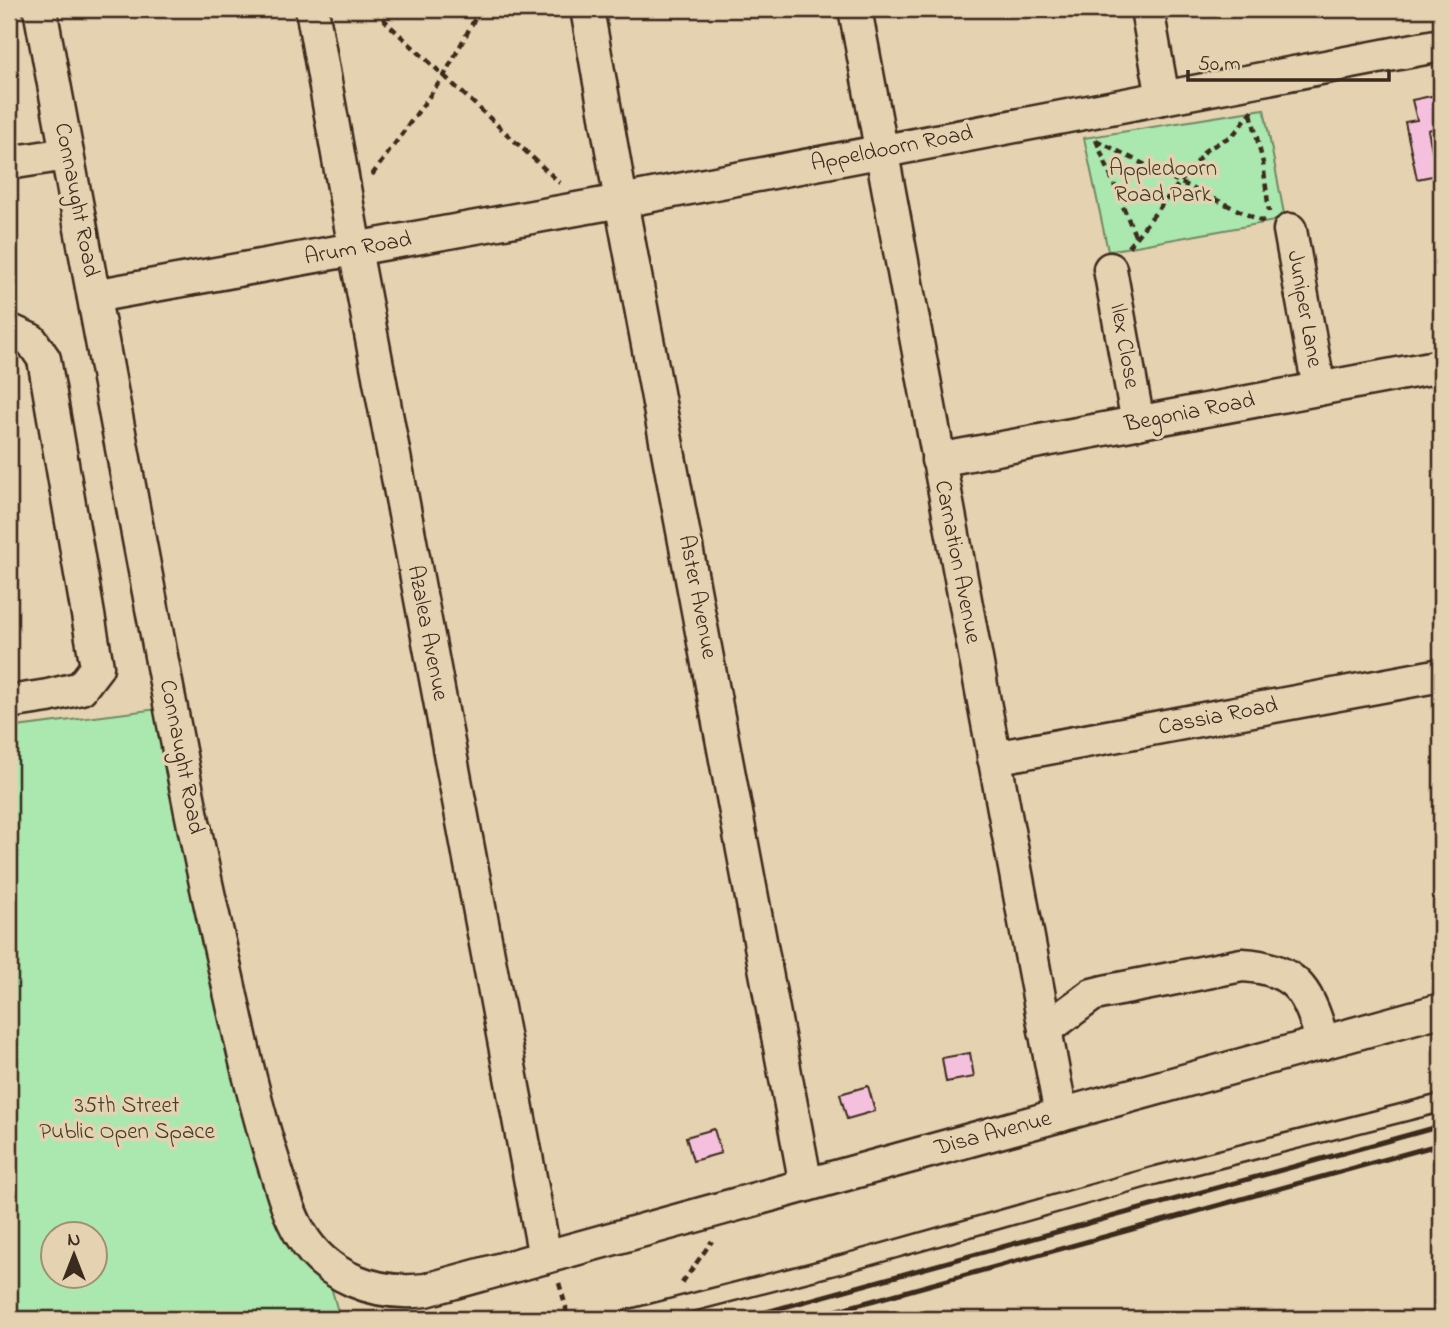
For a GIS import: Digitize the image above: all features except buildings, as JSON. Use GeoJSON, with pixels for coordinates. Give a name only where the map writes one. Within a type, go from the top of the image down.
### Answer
{"type":"FeatureCollection","features":[{"type":"Feature","properties":{"kind":"street","name":"Connaught Road"},"geometry":{"type":"LineString","coordinates":[[40,9],[204,879],[260,1122],[285,1198],[298,1230],[317,1255],[342,1275],[359,1284],[394,1292],[426,1290],[545,1257]]}},
{"type":"Feature","properties":{"kind":"street","name":"Azalea Avenue"},"geometry":{"type":"LineString","coordinates":[[312,9],[545,1257]]}},
{"type":"Feature","properties":{"kind":"street","name":"Aster Avenue"},"geometry":{"type":"LineString","coordinates":[[587,9],[806,1185]]}},
{"type":"Feature","properties":{"kind":"street","name":"Carnation Avenue"},"geometry":{"type":"LineString","coordinates":[[855,9],[1061,1115]]}},
{"type":"Feature","properties":{"kind":"street"},"geometry":{"type":"LineString","coordinates":[[1147,9],[1163,98]]}},
{"type":"Feature","properties":{"kind":"street","name":"Appeldoorn Road"},"geometry":{"type":"LineString","coordinates":[[621,201],[880,152],[1092,126],[1163,98],[1441,45]]}},
{"type":"Feature","properties":{"kind":"street"},"geometry":{"type":"LineString","coordinates":[[9,163],[67,154]]}},
{"type":"Feature","properties":{"kind":"street","name":"Arum Road"},"geometry":{"type":"LineString","coordinates":[[94,296],[621,201]]}},
{"type":"Feature","properties":{"kind":"street","name":"Juniper Lane"},"geometry":{"type":"LineString","coordinates":[[1280,225],[1319,389]]}},
{"type":"Feature","properties":{"kind":"street","name":"Ilex Close"},"geometry":{"type":"LineString","coordinates":[[1110,269],[1138,423]]}},
{"type":"Feature","properties":{"kind":"street"},"geometry":{"type":"LineString","coordinates":[[9,330],[31,340],[44,359],[97,667],[81,688],[9,702]]}},
{"type":"Feature","properties":{"kind":"street","name":"Begonia Road"},"geometry":{"type":"LineString","coordinates":[[938,460],[1441,366]]}},
{"type":"Feature","properties":{"kind":"street","name":"Cassia Road"},"geometry":{"type":"LineString","coordinates":[[994,758],[1441,675]]}},
{"type":"Feature","properties":{"kind":"street"},"geometry":{"type":"LineString","coordinates":[[1045,1030],[1092,995],[1242,965],[1259,966],[1279,972],[1295,982],[1308,997],[1323,1043]]}},
{"type":"Feature","properties":{"kind":"street","name":"Disa Avenue"},"geometry":{"type":"LineString","coordinates":[[545,1257],[1441,1010]]}},
{"type":"Feature","properties":{"kind":"lane"},"geometry":{"type":"LineString","coordinates":[[628,1319],[842,1264],[1157,1175],[1441,1103]]}},
{"type":"Feature","properties":{"kind":"path"},"geometry":{"type":"LineString","coordinates":[[375,9],[562,185]]}},
{"type":"Feature","properties":{"kind":"path"},"geometry":{"type":"LineString","coordinates":[[370,177],[444,76],[480,9]]}},
{"type":"Feature","properties":{"kind":"path"},"geometry":{"type":"LineString","coordinates":[[1110,269],[1206,150],[1233,135],[1251,113],[1255,107],[1250,81]]}},
{"type":"Feature","properties":{"kind":"path"},"geometry":{"type":"LineString","coordinates":[[1092,126],[1181,183],[1261,221],[1280,225],[1251,113]]}},
{"type":"Feature","properties":{"kind":"path"},"geometry":{"type":"LineString","coordinates":[[1092,126],[1136,238]]}},
{"type":"Feature","properties":{"kind":"path"},"geometry":{"type":"LineString","coordinates":[[662,1310],[739,1204]]}},
{"type":"Feature","properties":{"kind":"path"},"geometry":{"type":"LineString","coordinates":[[545,1257],[559,1282],[566,1307],[566,1319]]}},
{"type":"Feature","properties":{"kind":"green space","name":"Appledoorn Road Park"},"geometry":{"type":"Polygon","coordinates":[[[1264,109],[1285,219],[1108,251],[1084,138],[1264,109]]]}},
{"type":"Feature","properties":{"kind":"green space","name":"35th Street Public Open Space"},"geometry":{"type":"Polygon","coordinates":[[[157,709],[250,1128],[330,1283],[340,1319],[9,1319],[9,728],[157,709]]]}},
{"type":"Feature","properties":{"kind":"railway"},"geometry":{"type":"LineString","coordinates":[[741,1319],[1441,1126]]}},
{"type":"Feature","properties":{"kind":"railway"},"geometry":{"type":"LineString","coordinates":[[806,1319],[1441,1144]]}}]}
